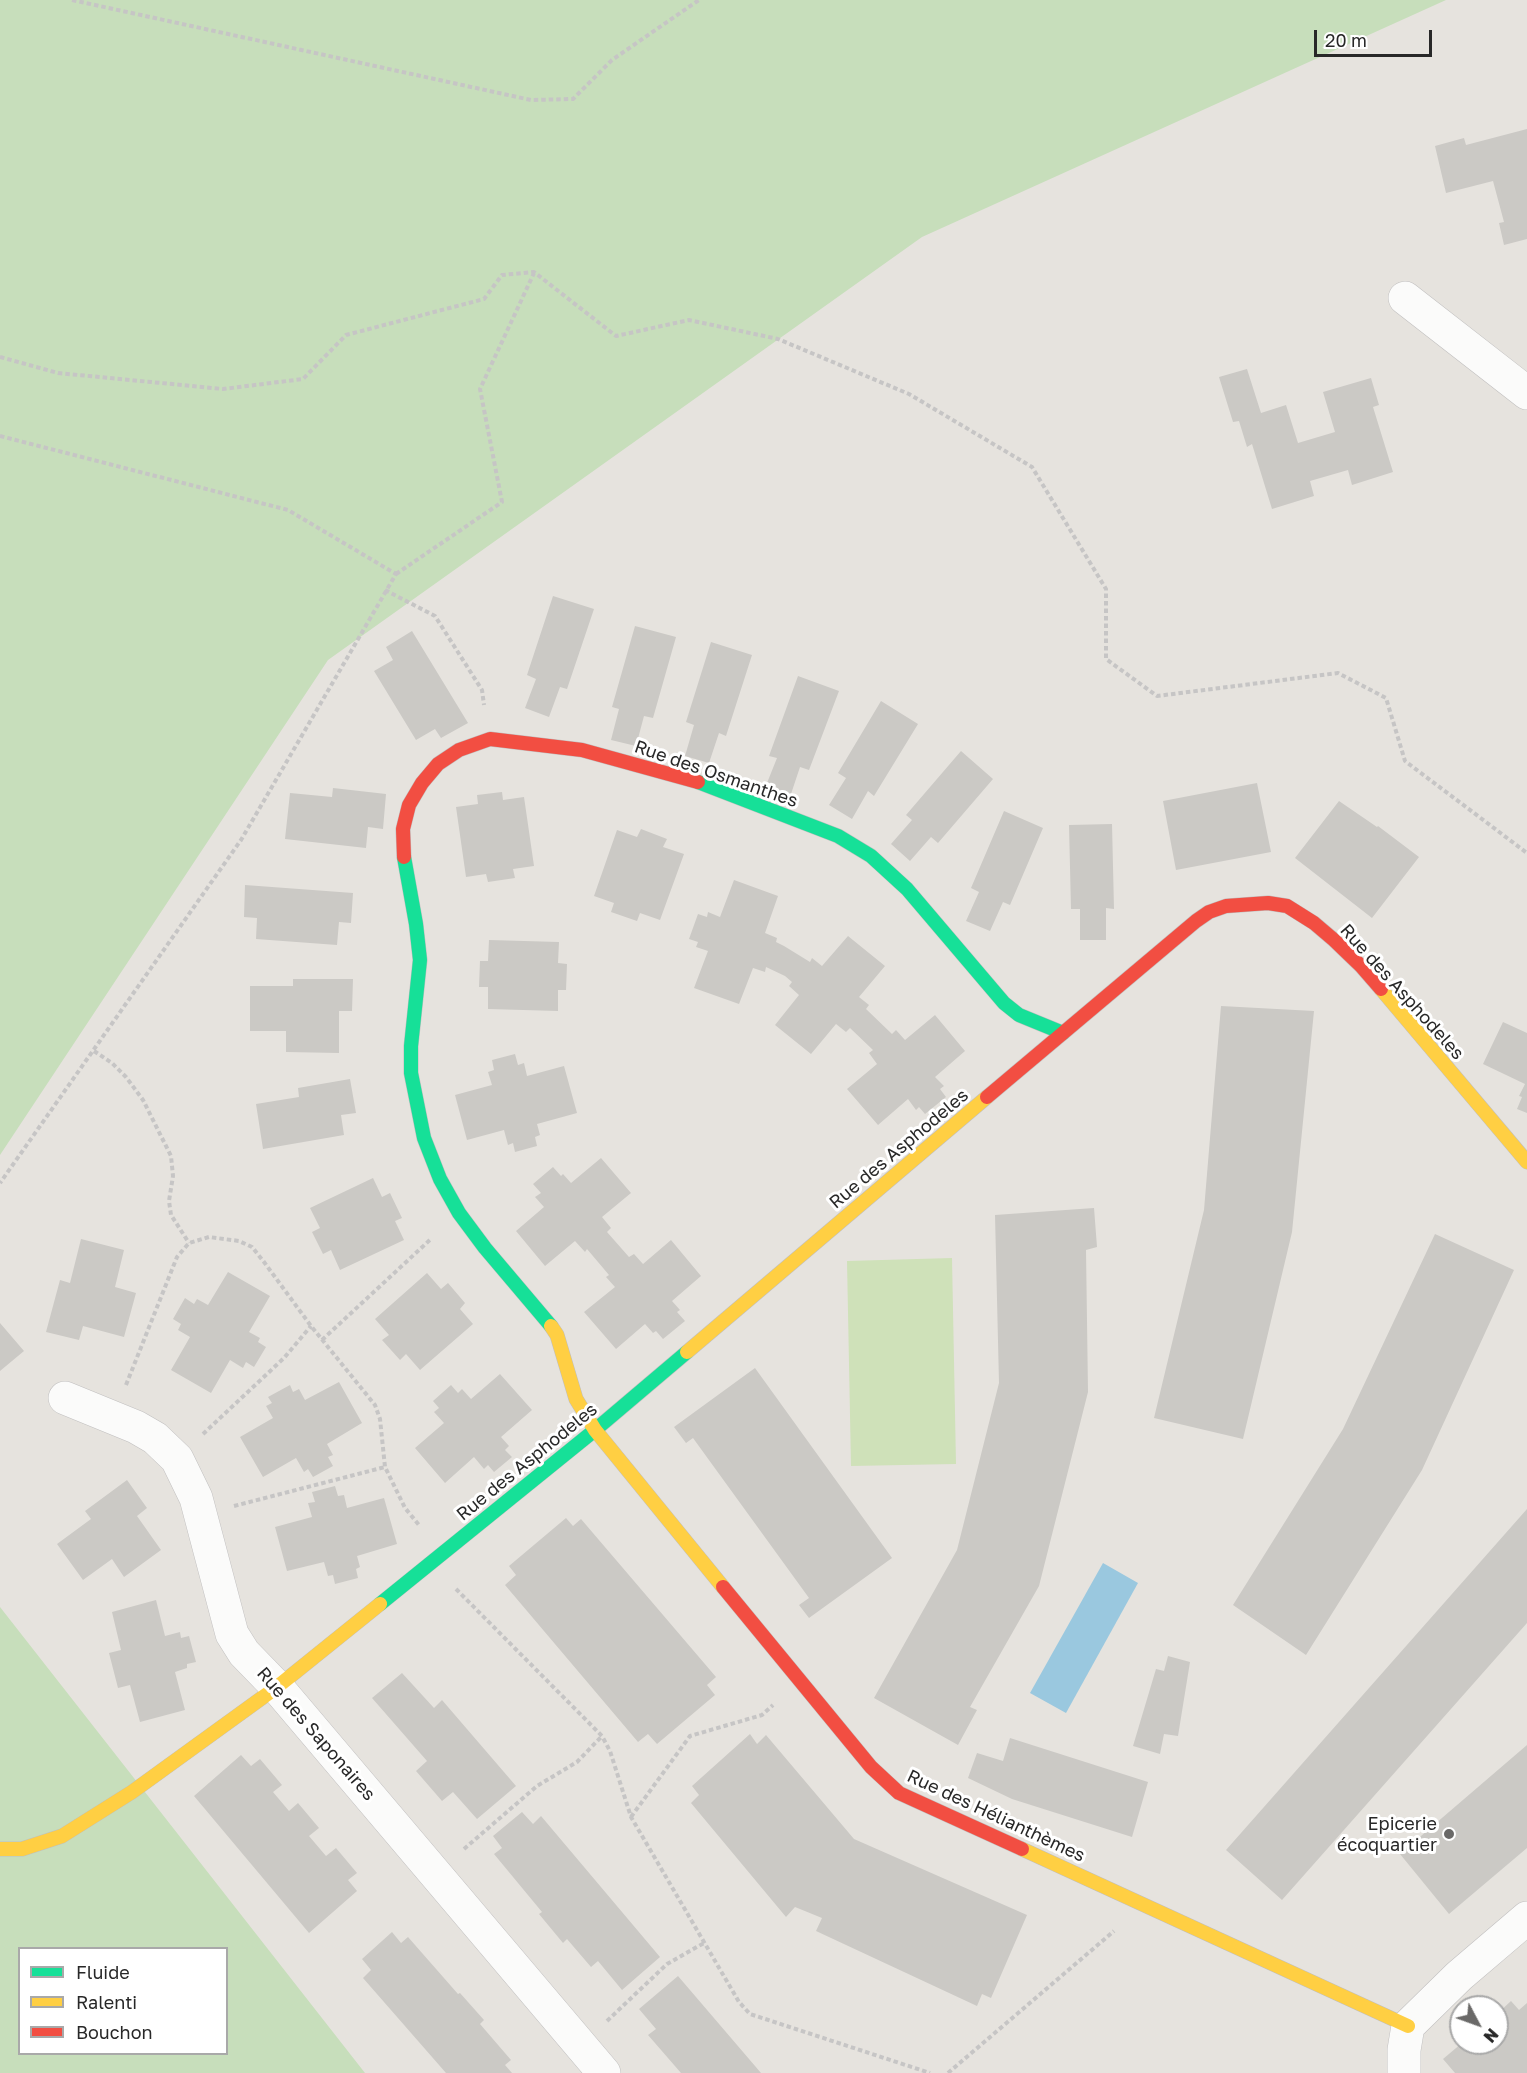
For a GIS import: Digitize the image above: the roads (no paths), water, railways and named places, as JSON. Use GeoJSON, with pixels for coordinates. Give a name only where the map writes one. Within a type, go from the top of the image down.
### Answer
{"type":"FeatureCollection","features":[{"type":"Feature","properties":{"kind":"street"},"geometry":{"type":"LineString","coordinates":[[1404,297],[1527,393]]}},
{"type":"Feature","properties":{"kind":"street","name":"Rue des Osmanthes"},"geometry":{"type":"LineString","coordinates":[[595,1431],[576,1399],[557,1335],[459,1213],[436,1171],[424,1138],[411,1073],[411,1046],[420,960],[404,859],[403,829],[409,805],[422,783],[438,764],[459,750],[490,739],[582,750],[686,778],[838,836],[871,856],[892,874],[1004,1003],[1035,1023],[1063,1033]]}},
{"type":"Feature","properties":{"kind":"street","name":"Rue des Asphodeles"},"geometry":{"type":"LineString","coordinates":[[0,1849],[22,1849],[62,1836],[132,1792],[277,1687],[595,1431],[1063,1033],[1209,912],[1226,906],[1268,903],[1287,906],[1314,923],[1361,966],[1527,1162]]}},
{"type":"Feature","properties":{"kind":"street","name":"Rue des Saponaires"},"geometry":{"type":"LineString","coordinates":[[65,1398],[113,1416],[155,1438],[177,1459],[196,1497],[232,1634],[244,1653],[277,1687],[604,2073]]}},
{"type":"Feature","properties":{"kind":"street","name":"Rue des Hélianthèmes"},"geometry":{"type":"LineString","coordinates":[[595,1431],[871,1767],[899,1793],[1408,2026]]}},
{"type":"Feature","properties":{"kind":"street"},"geometry":{"type":"LineString","coordinates":[[1404,2073],[1404,2050],[1408,2026],[1460,1976],[1527,1918]]}},
{"type":"Feature","properties":{"kind":"water"},"geometry":{"type":"Polygon","coordinates":[[[1103,1563],[1138,1583],[1066,1713],[1030,1693],[1103,1563]]]}},
{"type":"Feature","properties":{"kind":"place","name":"Epicerie écoquartier"},"geometry":{"type":"Point","coordinates":[1449,1834]}}]}
